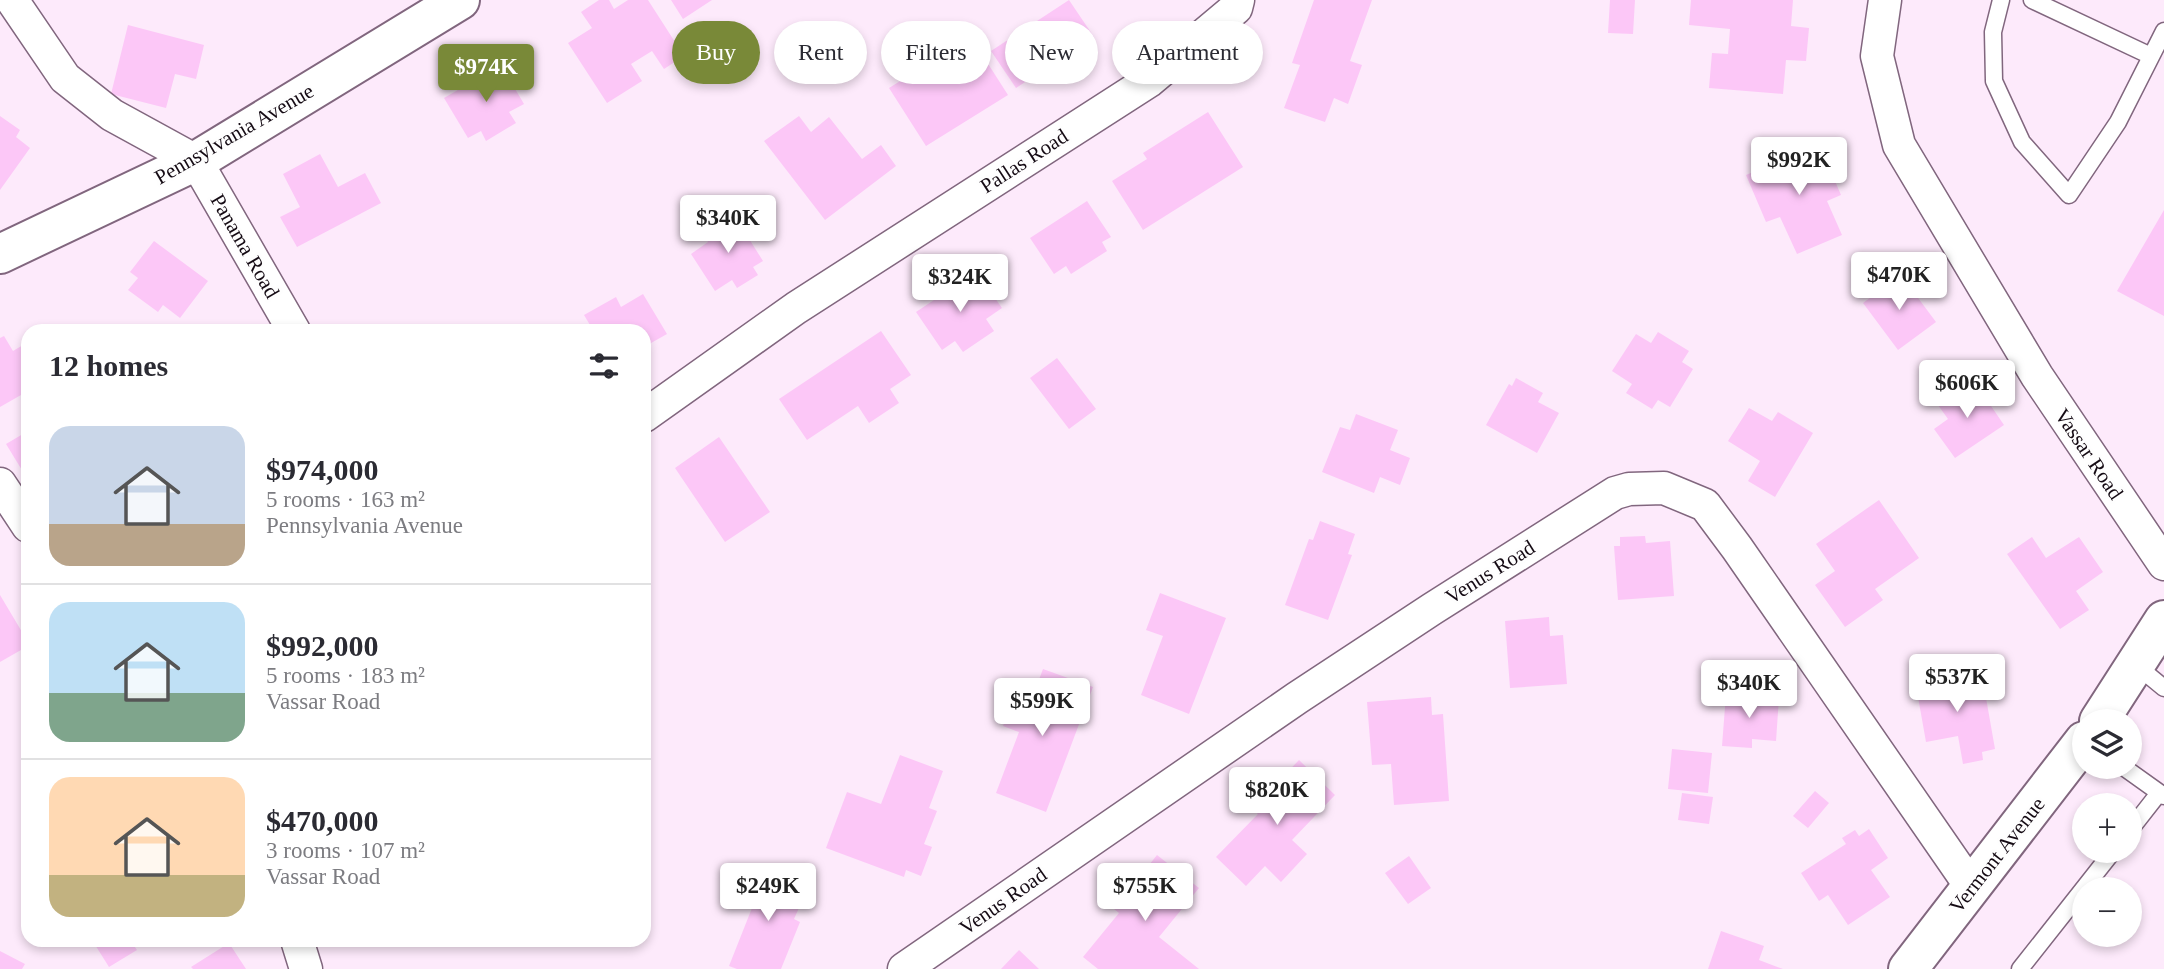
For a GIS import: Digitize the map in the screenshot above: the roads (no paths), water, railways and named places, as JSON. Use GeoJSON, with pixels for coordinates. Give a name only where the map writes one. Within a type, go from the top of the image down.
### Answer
{"type":"FeatureCollection","features":[{"type":"Feature","properties":{"kind":"street"},"geometry":{"type":"LineString","coordinates":[[12,0],[65,78],[112,115],[196,161]]}},
{"type":"Feature","properties":{"kind":"street","name":"Pennsylvania Avenue"},"geometry":{"type":"LineString","coordinates":[[0,254],[196,161],[460,0]]}},
{"type":"Feature","properties":{"kind":"street","name":"Pallas Road"},"geometry":{"type":"LineString","coordinates":[[651,411],[796,308],[1149,81],[1236,8],[1238,0]]}},
{"type":"Feature","properties":{"kind":"street","name":"Vassar Road"},"geometry":{"type":"LineString","coordinates":[[1885,0],[1877,56],[1899,145],[2037,376],[2164,565]]}},
{"type":"Feature","properties":{"kind":"street","name":"Panama Road"},"geometry":{"type":"LineString","coordinates":[[196,161],[290,324]]}},
{"type":"Feature","properties":{"kind":"street"},"geometry":{"type":"LineString","coordinates":[[0,484],[21,516]]}},
{"type":"Feature","properties":{"kind":"street","name":"Venus Road"},"geometry":{"type":"LineString","coordinates":[[904,969],[1343,667],[1615,493],[1629,489],[1664,488],[1705,505],[1972,888]]}},
{"type":"Feature","properties":{"kind":"street"},"geometry":{"type":"LineString","coordinates":[[2113,709],[2150,676],[2164,620]]}},
{"type":"Feature","properties":{"kind":"street","name":"Vermont Avenue"},"geometry":{"type":"LineString","coordinates":[[1908,969],[2072,757]]}},
{"type":"Feature","properties":{"kind":"street"},"geometry":{"type":"LineString","coordinates":[[299,947],[306,969]]}},
{"type":"Feature","properties":{"kind":"lane"},"geometry":{"type":"LineString","coordinates":[[2001,0],[1993,32],[1994,81],[2022,142],[2069,195],[2118,122],[2164,31]]}},
{"type":"Feature","properties":{"kind":"lane"},"geometry":{"type":"LineString","coordinates":[[2032,0],[2151,56]]}},
{"type":"Feature","properties":{"kind":"lane"},"geometry":{"type":"LineString","coordinates":[[2140,779],[2162,795],[2142,817]]}},
{"type":"Feature","properties":{"kind":"lane"},"geometry":{"type":"LineString","coordinates":[[2020,969],[2104,863]]}}]}
